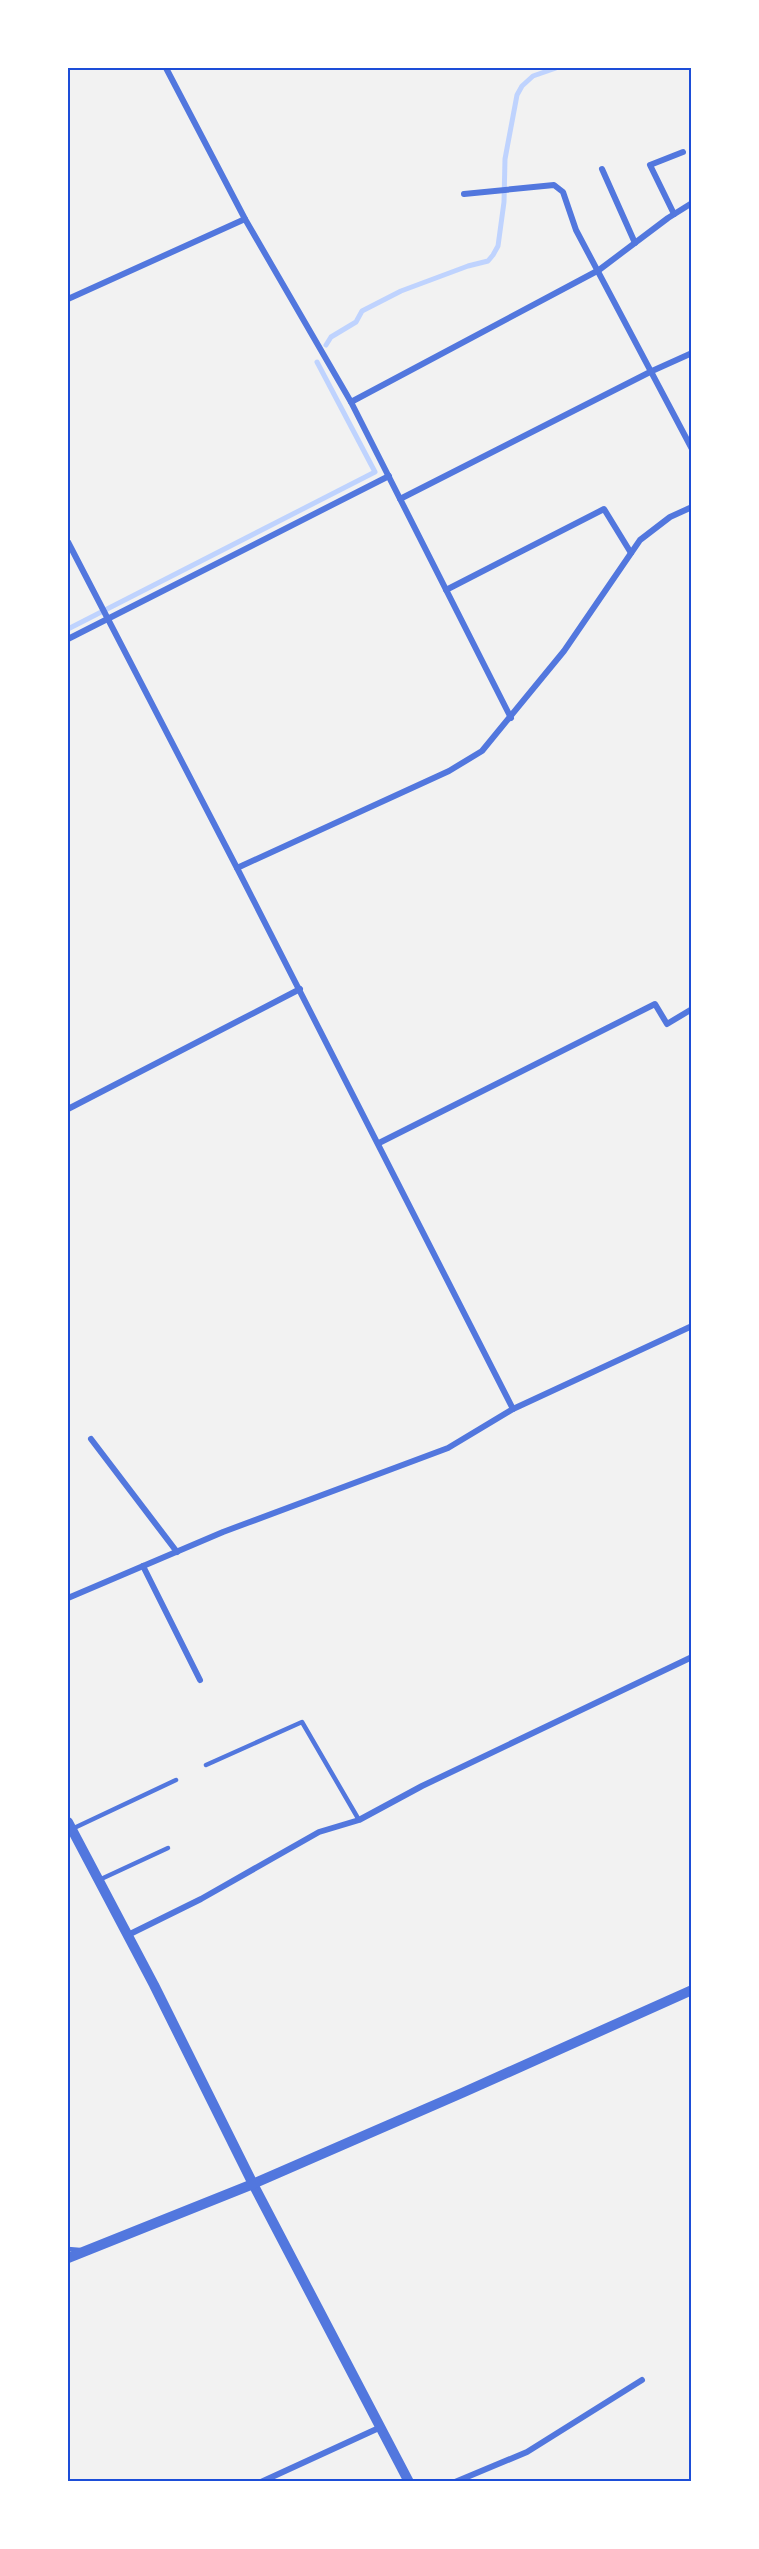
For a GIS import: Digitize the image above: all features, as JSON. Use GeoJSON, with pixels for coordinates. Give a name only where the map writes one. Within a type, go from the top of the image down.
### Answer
{"type":"FeatureCollection","features":[{"type":"Feature","properties":{"kind":"street"},"geometry":{"type":"LineString","coordinates":[[166,68],[245,219],[351,402],[511,718]]}},
{"type":"Feature","properties":{"kind":"street"},"geometry":{"type":"LineString","coordinates":[[674,214],[650,165],[683,152]]}},
{"type":"Feature","properties":{"kind":"street"},"geometry":{"type":"LineString","coordinates":[[602,169],[635,243]]}},
{"type":"Feature","properties":{"kind":"street"},"geometry":{"type":"LineString","coordinates":[[464,194],[554,185],[563,192],[576,230],[692,449]]}},
{"type":"Feature","properties":{"kind":"street"},"geometry":{"type":"LineString","coordinates":[[351,402],[599,270],[692,203]]}},
{"type":"Feature","properties":{"kind":"street"},"geometry":{"type":"LineString","coordinates":[[68,299],[245,219]]}},
{"type":"Feature","properties":{"kind":"street"},"geometry":{"type":"LineString","coordinates":[[400,499],[692,353]]}},
{"type":"Feature","properties":{"kind":"street"},"geometry":{"type":"LineString","coordinates":[[68,639],[389,476]]}},
{"type":"Feature","properties":{"kind":"street"},"geometry":{"type":"LineString","coordinates":[[237,868],[449,771],[482,751],[564,651],[640,540],[656,526],[692,507]]}},
{"type":"Feature","properties":{"kind":"street"},"geometry":{"type":"LineString","coordinates":[[446,590],[604,509],[631,553]]}},
{"type":"Feature","properties":{"kind":"street"},"geometry":{"type":"LineString","coordinates":[[68,542],[300,989],[513,1409]]}},
{"type":"Feature","properties":{"kind":"street"},"geometry":{"type":"LineString","coordinates":[[68,1108],[300,989]]}},
{"type":"Feature","properties":{"kind":"street"},"geometry":{"type":"LineString","coordinates":[[379,1143],[655,1004],[667,1024],[692,1009]]}},
{"type":"Feature","properties":{"kind":"street"},"geometry":{"type":"LineString","coordinates":[[68,1598],[377,1473],[448,1448],[513,1409],[692,1326]]}},
{"type":"Feature","properties":{"kind":"street"},"geometry":{"type":"LineString","coordinates":[[91,1439],[177,1552]]}},
{"type":"Feature","properties":{"kind":"street"},"geometry":{"type":"LineString","coordinates":[[143,1566],[200,1680]]}},
{"type":"Feature","properties":{"kind":"street"},"geometry":{"type":"LineString","coordinates":[[128,1935],[201,1899],[319,1832],[359,1820],[422,1786],[692,1657]]}},
{"type":"Feature","properties":{"kind":"street"},"geometry":{"type":"LineString","coordinates":[[70,1826],[128,1935],[253,2184],[410,2481]]}},
{"type":"Feature","properties":{"kind":"street"},"geometry":{"type":"LineString","coordinates":[[68,2258],[253,2184],[692,1990]]}},
{"type":"Feature","properties":{"kind":"street"},"geometry":{"type":"LineString","coordinates":[[455,2481],[526,2452],[642,2380]]}},
{"type":"Feature","properties":{"kind":"street"},"geometry":{"type":"LineString","coordinates":[[261,2481],[381,2427]]}},
{"type":"Feature","properties":{"kind":"lane"},"geometry":{"type":"LineString","coordinates":[[206,1765],[302,1722],[359,1820]]}},
{"type":"Feature","properties":{"kind":"lane"},"geometry":{"type":"LineString","coordinates":[[70,1826],[176,1780]]}},
{"type":"Feature","properties":{"kind":"lane"},"geometry":{"type":"LineString","coordinates":[[99,1880],[168,1848]]}},
{"type":"Feature","properties":{"kind":"lane"},"geometry":{"type":"LineString","coordinates":[[68,2248],[85,2251]]}},
{"type":"Feature","properties":{"kind":"waterway"},"geometry":{"type":"LineString","coordinates":[[326,345],[331,337],[356,322],[362,311],[401,291],[488,261],[493,255],[498,246],[504,202],[505,159],[517,95],[522,86],[533,76],[556,68]]}},
{"type":"Feature","properties":{"kind":"waterway"},"geometry":{"type":"LineString","coordinates":[[68,629],[375,472],[317,362]]}}]}
